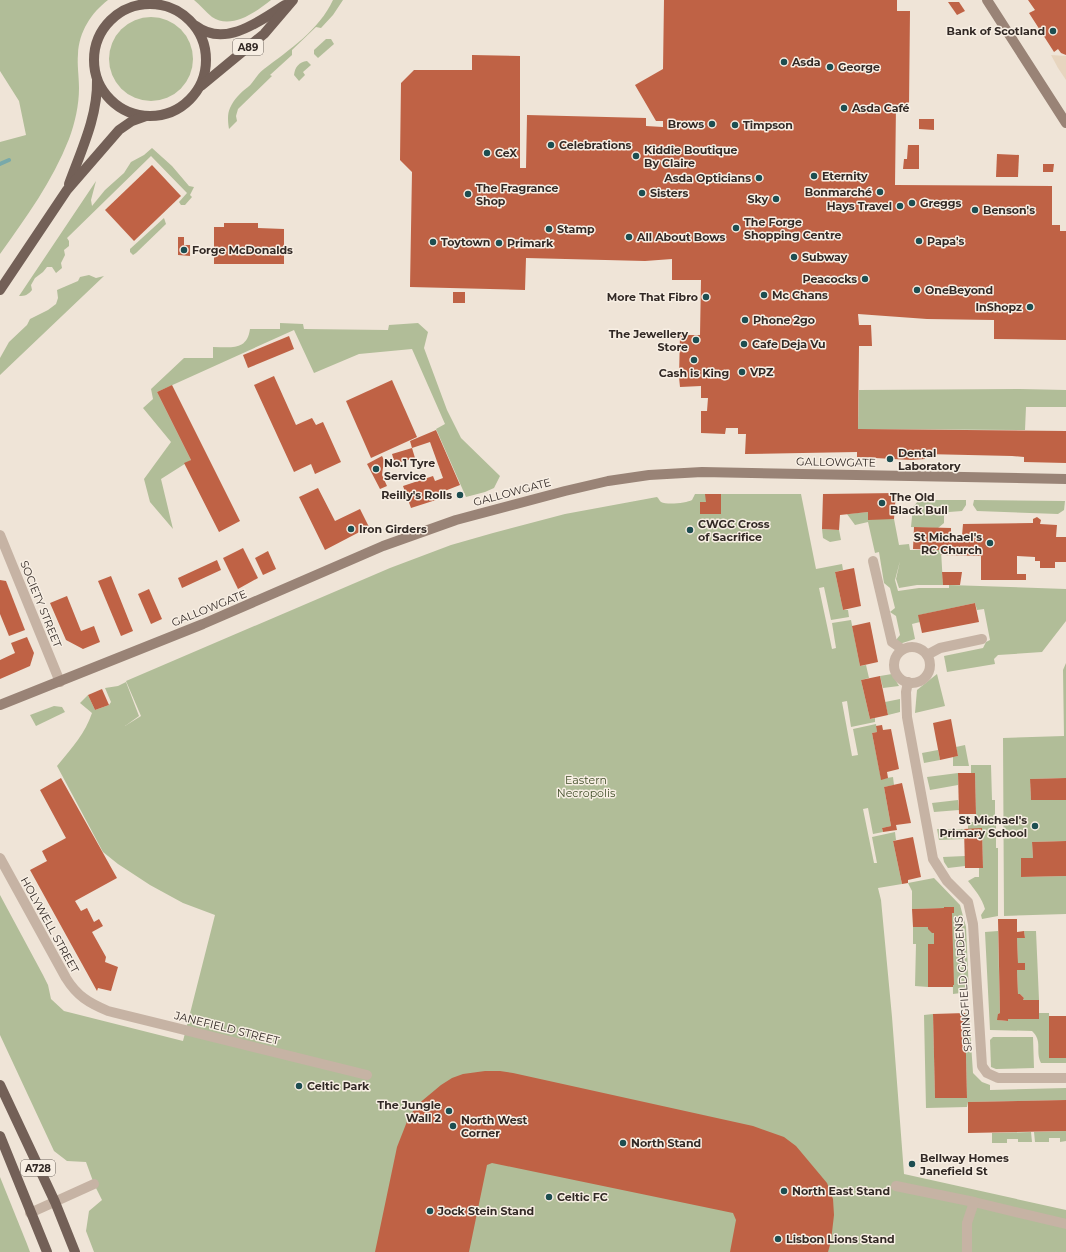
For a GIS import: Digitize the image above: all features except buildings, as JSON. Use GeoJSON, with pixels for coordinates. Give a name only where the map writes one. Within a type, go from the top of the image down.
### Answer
{"type":"FeatureCollection","features":[{"type":"Feature","properties":{"kind":"main road","name":"A89"},"geometry":{"type":"LineString","coordinates":[[194,24],[212,34],[234,32],[256,23],[293,0],[264,34],[198,89]]}},
{"type":"Feature","properties":{"kind":"main road"},"geometry":{"type":"LineString","coordinates":[[0,290],[67,190],[119,130],[132,121],[146,116],[166,114],[180,108],[192,98],[198,89],[205,74],[207,61],[205,46],[200,34],[194,24],[187,17],[176,10],[156,4],[139,5],[125,10],[113,18],[97,41],[94,63],[101,87],[112,100],[126,110],[146,116]]}},
{"type":"Feature","properties":{"kind":"main road"},"geometry":{"type":"LineString","coordinates":[[67,190],[90,125],[97,95],[97,76]]}},
{"type":"Feature","properties":{"kind":"main road","name":"A728"},"geometry":{"type":"LineString","coordinates":[[0,1085],[55,1202],[75,1252]]}},
{"type":"Feature","properties":{"kind":"main road","name":"A728"},"geometry":{"type":"LineString","coordinates":[[0,1136],[47,1252]]}},
{"type":"Feature","properties":{"kind":"street"},"geometry":{"type":"LineString","coordinates":[[987,0],[1064,118]]}},
{"type":"Feature","properties":{"kind":"street","name":"GALLOWGATE"},"geometry":{"type":"LineString","coordinates":[[0,705],[210,621],[383,546],[456,520],[608,481],[649,475],[702,472],[1066,479]]}},
{"type":"Feature","properties":{"kind":"street","name":"SOCIETY STREET"},"geometry":{"type":"LineString","coordinates":[[0,535],[4,553],[60,682]]}},
{"type":"Feature","properties":{"kind":"street"},"geometry":{"type":"LineString","coordinates":[[873,561],[892,642],[902,649]]}},
{"type":"Feature","properties":{"kind":"street"},"geometry":{"type":"LineString","coordinates":[[927,654],[940,648],[982,639]]}},
{"type":"Feature","properties":{"kind":"street"},"geometry":{"type":"LineString","coordinates":[[911,646],[916,647],[927,654],[930,660],[930,666],[925,677],[914,683],[902,680],[898,676],[894,671],[894,659],[902,649],[911,646]]}},
{"type":"Feature","properties":{"kind":"street","name":"SPRINGFIELD GARDENS"},"geometry":{"type":"LineString","coordinates":[[908,682],[906,692],[907,717],[933,857],[947,881],[968,902],[973,924],[982,1066],[987,1073],[998,1078],[1066,1078]]}},
{"type":"Feature","properties":{"kind":"street","name":"HOLYWELL STREET"},"geometry":{"type":"LineString","coordinates":[[0,858],[66,978],[74,990],[84,1000]]}},
{"type":"Feature","properties":{"kind":"street","name":"JANEFIELD STREET"},"geometry":{"type":"LineString","coordinates":[[84,1000],[108,1011],[367,1074]]}},
{"type":"Feature","properties":{"kind":"street"},"geometry":{"type":"LineString","coordinates":[[30,1213],[94,1184]]}},
{"type":"Feature","properties":{"kind":"street"},"geometry":{"type":"LineString","coordinates":[[896,1186],[974,1202],[1066,1224]]}},
{"type":"Feature","properties":{"kind":"street"},"geometry":{"type":"LineString","coordinates":[[967,1252],[967,1223],[974,1202]]}},
{"type":"Feature","properties":{"kind":"green space"},"geometry":{"type":"Polygon","coordinates":[[[0,0],[108,0],[91,17],[83,31],[81,38],[78,58],[78,101],[75,120],[69,139],[47,184],[0,254],[0,142],[26,135],[19,101],[0,71],[0,0]]]}},
{"type":"Feature","properties":{"kind":"green space"},"geometry":{"type":"Polygon","coordinates":[[[194,0],[271,0],[258,10],[243,18],[227,22],[212,17],[194,0]]]}},
{"type":"Feature","properties":{"kind":"green space"},"geometry":{"type":"Polygon","coordinates":[[[333,0],[343,0],[333,15],[321,28],[316,27],[292,50],[292,55],[270,75],[272,76],[238,109],[236,116],[237,121],[229,129],[228,113],[235,99],[262,71],[303,39],[312,30],[327,11],[333,0]]]}},
{"type":"Feature","properties":{"kind":"green space"},"geometry":{"type":"Polygon","coordinates":[[[151,17],[167,20],[181,29],[190,43],[193,59],[190,75],[181,89],[167,98],[151,101],[135,98],[121,89],[112,75],[109,59],[112,43],[121,29],[135,20],[151,17]]]}},
{"type":"Feature","properties":{"kind":"green space"},"geometry":{"type":"Polygon","coordinates":[[[326,39],[331,39],[334,44],[318,58],[314,54],[314,50],[326,39]]]}},
{"type":"Feature","properties":{"kind":"green space"},"geometry":{"type":"Polygon","coordinates":[[[307,61],[311,65],[303,72],[305,75],[299,81],[294,75],[295,70],[298,65],[307,61]]]}},
{"type":"Feature","properties":{"kind":"green space"},"geometry":{"type":"Polygon","coordinates":[[[152,148],[172,166],[189,186],[194,187],[190,195],[192,197],[185,205],[181,205],[179,202],[187,193],[151,156],[67,238],[69,241],[69,246],[64,250],[65,255],[61,263],[62,268],[56,273],[52,267],[47,267],[35,278],[31,285],[31,292],[23,296],[19,296],[96,181],[91,200],[92,206],[105,190],[124,173],[131,162],[144,155],[152,148]]]}},
{"type":"Feature","properties":{"kind":"green space"},"geometry":{"type":"Polygon","coordinates":[[[164,218],[166,224],[133,255],[130,252],[130,249],[164,218]]]}},
{"type":"Feature","properties":{"kind":"green space"},"geometry":{"type":"Polygon","coordinates":[[[89,275],[96,278],[104,276],[0,375],[0,358],[9,342],[27,325],[30,319],[56,304],[58,298],[57,290],[78,281],[80,277],[89,275]]]}},
{"type":"Feature","properties":{"kind":"green space"},"geometry":{"type":"Polygon","coordinates":[[[280,323],[303,324],[304,329],[388,330],[389,325],[418,323],[428,332],[424,348],[447,410],[461,438],[500,476],[494,488],[466,497],[436,429],[445,424],[412,349],[359,354],[314,373],[294,330],[157,392],[191,460],[161,479],[173,529],[150,502],[144,479],[171,442],[143,408],[153,399],[151,389],[184,358],[213,358],[213,347],[237,346],[245,341],[250,329],[280,329],[280,323]]]}},
{"type":"Feature","properties":{"kind":"green space"},"geometry":{"type":"Polygon","coordinates":[[[859,390],[1066,390],[1066,407],[1026,407],[1025,430],[858,429],[859,390]]]}},
{"type":"Feature","properties":{"kind":"green space","name":"Eastern Necropolis"},"geometry":{"type":"Polygon","coordinates":[[[695,494],[801,494],[816,569],[842,564],[843,570],[835,572],[843,610],[848,610],[849,617],[831,620],[824,587],[819,588],[832,649],[836,648],[832,623],[851,620],[860,666],[866,665],[869,678],[861,680],[870,719],[875,718],[875,722],[851,727],[847,701],[842,702],[852,756],[858,755],[853,729],[876,724],[877,732],[872,733],[881,779],[893,777],[894,785],[884,787],[891,826],[882,828],[883,832],[873,834],[868,808],[863,809],[874,863],[877,863],[872,837],[895,832],[896,840],[893,841],[902,884],[878,888],[881,900],[892,1017],[904,1174],[1066,1210],[1066,1252],[94,1252],[86,1231],[89,1211],[102,1200],[86,1162],[67,1161],[54,1151],[0,1035],[0,895],[48,985],[51,999],[64,1011],[183,1041],[215,915],[183,903],[150,885],[118,864],[103,852],[57,766],[82,735],[92,713],[80,703],[88,695],[95,710],[109,705],[111,702],[105,688],[118,686],[126,682],[139,716],[125,726],[141,716],[126,681],[390,568],[451,545],[565,514],[657,497],[664,503],[682,503],[692,500],[695,494]]]}},
{"type":"Feature","properties":{"kind":"green space"},"geometry":{"type":"Polygon","coordinates":[[[919,500],[966,500],[966,505],[962,511],[949,512],[944,516],[944,523],[938,528],[911,527],[913,507],[919,500]]]}},
{"type":"Feature","properties":{"kind":"green space"},"geometry":{"type":"Polygon","coordinates":[[[974,500],[1065,501],[1064,510],[1058,514],[977,511],[973,505],[974,500]]]}},
{"type":"Feature","properties":{"kind":"green space"},"geometry":{"type":"Polygon","coordinates":[[[868,512],[894,519],[899,545],[909,544],[910,550],[941,550],[943,585],[917,585],[899,588],[896,579],[900,561],[895,580],[898,591],[919,588],[949,588],[949,585],[1066,589],[1066,621],[1042,652],[998,655],[994,659],[995,664],[947,672],[944,656],[983,648],[986,642],[990,640],[984,609],[977,610],[975,603],[919,615],[920,622],[912,624],[915,639],[896,645],[896,640],[900,635],[896,616],[890,612],[895,608],[890,588],[884,583],[879,552],[875,553],[868,522],[855,525],[847,514],[868,512]]]}},
{"type":"Feature","properties":{"kind":"green space"},"geometry":{"type":"Polygon","coordinates":[[[822,529],[839,530],[841,540],[830,542],[823,538],[822,529]]]}},
{"type":"Feature","properties":{"kind":"green space","name":"St Michael's Primary School"},"geometry":{"type":"Polygon","coordinates":[[[1066,663],[1066,778],[1030,779],[1031,800],[1066,800],[1066,841],[1032,842],[1033,858],[1021,859],[1021,877],[1066,876],[1066,914],[1004,916],[1003,738],[1064,736],[1063,670],[1066,663]]]}},
{"type":"Feature","properties":{"kind":"green space"},"geometry":{"type":"Polygon","coordinates":[[[892,674],[899,686],[883,688],[880,676],[892,674]]]}},
{"type":"Feature","properties":{"kind":"green space"},"geometry":{"type":"Polygon","coordinates":[[[937,674],[945,706],[915,713],[917,690],[937,674]]]}},
{"type":"Feature","properties":{"kind":"green space"},"geometry":{"type":"Polygon","coordinates":[[[900,699],[900,712],[888,715],[885,702],[900,699]]]}},
{"type":"Feature","properties":{"kind":"green space"},"geometry":{"type":"Polygon","coordinates":[[[54,706],[62,707],[65,712],[36,726],[30,715],[54,706]]]}},
{"type":"Feature","properties":{"kind":"green space"},"geometry":{"type":"Polygon","coordinates":[[[965,745],[969,766],[953,766],[953,757],[958,756],[956,747],[965,745]]]}},
{"type":"Feature","properties":{"kind":"green space"},"geometry":{"type":"Polygon","coordinates":[[[938,750],[940,760],[924,763],[922,753],[938,750]]]}},
{"type":"Feature","properties":{"kind":"green space"},"geometry":{"type":"Polygon","coordinates":[[[971,765],[991,765],[992,800],[995,800],[995,819],[976,819],[975,773],[971,773],[971,765]]]}},
{"type":"Feature","properties":{"kind":"green space"},"geometry":{"type":"Polygon","coordinates":[[[958,773],[958,785],[930,790],[927,777],[958,773]]]}},
{"type":"Feature","properties":{"kind":"green space"},"geometry":{"type":"Polygon","coordinates":[[[958,800],[959,810],[934,812],[932,803],[958,800]]]}},
{"type":"Feature","properties":{"kind":"green space"},"geometry":{"type":"Polygon","coordinates":[[[968,822],[996,822],[996,848],[998,848],[998,916],[982,919],[981,915],[985,909],[984,905],[968,881],[975,877],[979,877],[979,868],[983,868],[982,829],[968,829],[968,822]]]}},
{"type":"Feature","properties":{"kind":"green space"},"geometry":{"type":"Polygon","coordinates":[[[937,829],[964,829],[964,839],[939,840],[937,829]]]}},
{"type":"Feature","properties":{"kind":"green space"},"geometry":{"type":"Polygon","coordinates":[[[965,856],[965,866],[948,868],[943,857],[965,856]]]}},
{"type":"Feature","properties":{"kind":"green space"},"geometry":{"type":"Polygon","coordinates":[[[934,878],[960,905],[966,927],[969,992],[953,994],[952,913],[954,913],[954,907],[912,909],[912,891],[908,883],[934,878]]]}},
{"type":"Feature","properties":{"kind":"green space"},"geometry":{"type":"Polygon","coordinates":[[[913,927],[928,927],[934,933],[934,944],[928,944],[928,987],[915,986],[916,944],[913,944],[913,927]]]}},
{"type":"Feature","properties":{"kind":"green space"},"geometry":{"type":"Polygon","coordinates":[[[998,931],[1000,1013],[998,1014],[998,1020],[1007,1021],[1008,1019],[1039,1013],[1049,1013],[1049,1058],[1066,1058],[1066,1063],[1041,1063],[1039,1059],[1038,1042],[1032,1031],[990,1030],[985,932],[998,931]]]}},
{"type":"Feature","properties":{"kind":"green space"},"geometry":{"type":"Polygon","coordinates":[[[1024,931],[1036,931],[1039,1000],[1023,1000],[1024,998],[1018,994],[1017,970],[1025,969],[1025,963],[1018,963],[1017,938],[1025,938],[1024,931]]]}},
{"type":"Feature","properties":{"kind":"green space"},"geometry":{"type":"Polygon","coordinates":[[[965,1013],[969,1013],[973,1073],[982,1082],[990,1085],[990,1090],[1066,1088],[1066,1100],[968,1102],[967,1107],[926,1108],[924,1015],[933,1014],[935,1098],[967,1097],[965,1013]]]}},
{"type":"Feature","properties":{"kind":"green space"},"geometry":{"type":"Polygon","coordinates":[[[993,1037],[1033,1037],[1034,1068],[996,1069],[991,1067],[990,1040],[993,1037]]]}},
{"type":"Feature","properties":{"kind":"green space"},"geometry":{"type":"Polygon","coordinates":[[[1066,1131],[1066,1141],[1060,1142],[1060,1138],[1049,1138],[1049,1142],[1035,1142],[1034,1132],[1066,1131]]]}},
{"type":"Feature","properties":{"kind":"green space"},"geometry":{"type":"Polygon","coordinates":[[[1031,1132],[1032,1142],[1018,1142],[1018,1139],[1007,1139],[1007,1143],[992,1143],[992,1133],[1031,1132]]]}},
{"type":"Feature","properties":{"kind":"green space"},"geometry":{"type":"Polygon","coordinates":[[[0,1177],[27,1244],[30,1252],[0,1252],[0,1177]]]}},
{"type":"Feature","properties":{"kind":"shaded area"},"geometry":{"type":"Polygon","coordinates":[[[1051,55],[1066,56],[1066,80],[1058,68],[1051,55]]]}},
{"type":"Feature","properties":{"kind":"waterway"},"geometry":{"type":"LineString","coordinates":[[0,164],[9,160]]}},
{"type":"Feature","properties":{"kind":"place","name":"Bank of Scotland"},"geometry":{"type":"Point","coordinates":[1053,31]}},
{"type":"Feature","properties":{"kind":"place","name":"Asda"},"geometry":{"type":"Point","coordinates":[784,62]}},
{"type":"Feature","properties":{"kind":"place","name":"George"},"geometry":{"type":"Point","coordinates":[830,67]}},
{"type":"Feature","properties":{"kind":"place","name":"Asda Café"},"geometry":{"type":"Point","coordinates":[844,108]}},
{"type":"Feature","properties":{"kind":"place","name":"Brows"},"geometry":{"type":"Point","coordinates":[712,124]}},
{"type":"Feature","properties":{"kind":"place","name":"Timpson"},"geometry":{"type":"Point","coordinates":[735,125]}},
{"type":"Feature","properties":{"kind":"place","name":"Celebrations"},"geometry":{"type":"Point","coordinates":[551,145]}},
{"type":"Feature","properties":{"kind":"place","name":"CeX"},"geometry":{"type":"Point","coordinates":[487,153]}},
{"type":"Feature","properties":{"kind":"place","name":"Kiddie Boutique By Claire"},"geometry":{"type":"Point","coordinates":[636,156]}},
{"type":"Feature","properties":{"kind":"place","name":"Eternity"},"geometry":{"type":"Point","coordinates":[814,176]}},
{"type":"Feature","properties":{"kind":"place","name":"Asda Opticians"},"geometry":{"type":"Point","coordinates":[759,178]}},
{"type":"Feature","properties":{"kind":"place","name":"Bonmarché"},"geometry":{"type":"Point","coordinates":[880,192]}},
{"type":"Feature","properties":{"kind":"place","name":"Sisters"},"geometry":{"type":"Point","coordinates":[642,193]}},
{"type":"Feature","properties":{"kind":"place","name":"The Fragrance Shop"},"geometry":{"type":"Point","coordinates":[468,194]}},
{"type":"Feature","properties":{"kind":"place","name":"Sky"},"geometry":{"type":"Point","coordinates":[776,199]}},
{"type":"Feature","properties":{"kind":"place","name":"Greggs"},"geometry":{"type":"Point","coordinates":[912,203]}},
{"type":"Feature","properties":{"kind":"place","name":"Hays Travel"},"geometry":{"type":"Point","coordinates":[900,206]}},
{"type":"Feature","properties":{"kind":"place","name":"Benson's"},"geometry":{"type":"Point","coordinates":[975,210]}},
{"type":"Feature","properties":{"kind":"place","name":"The Forge Shopping Centre"},"geometry":{"type":"Point","coordinates":[736,228]}},
{"type":"Feature","properties":{"kind":"place","name":"Stamp"},"geometry":{"type":"Point","coordinates":[549,229]}},
{"type":"Feature","properties":{"kind":"place","name":"All About Bows"},"geometry":{"type":"Point","coordinates":[629,237]}},
{"type":"Feature","properties":{"kind":"place","name":"Papa's"},"geometry":{"type":"Point","coordinates":[919,241]}},
{"type":"Feature","properties":{"kind":"place","name":"Toytown"},"geometry":{"type":"Point","coordinates":[433,242]}},
{"type":"Feature","properties":{"kind":"place","name":"Primark"},"geometry":{"type":"Point","coordinates":[499,243]}},
{"type":"Feature","properties":{"kind":"place","name":"Forge McDonalds"},"geometry":{"type":"Point","coordinates":[184,250]}},
{"type":"Feature","properties":{"kind":"place","name":"Subway"},"geometry":{"type":"Point","coordinates":[794,257]}},
{"type":"Feature","properties":{"kind":"place","name":"Peacocks"},"geometry":{"type":"Point","coordinates":[865,279]}},
{"type":"Feature","properties":{"kind":"place","name":"OneBeyond"},"geometry":{"type":"Point","coordinates":[917,290]}},
{"type":"Feature","properties":{"kind":"place","name":"Mc Chans"},"geometry":{"type":"Point","coordinates":[764,295]}},
{"type":"Feature","properties":{"kind":"place","name":"More That Fibro"},"geometry":{"type":"Point","coordinates":[706,297]}},
{"type":"Feature","properties":{"kind":"place","name":"InShopz"},"geometry":{"type":"Point","coordinates":[1030,307]}},
{"type":"Feature","properties":{"kind":"place","name":"Phone 2go"},"geometry":{"type":"Point","coordinates":[745,320]}},
{"type":"Feature","properties":{"kind":"place","name":"The Jewellery Store"},"geometry":{"type":"Point","coordinates":[696,340]}},
{"type":"Feature","properties":{"kind":"place","name":"Cafe Deja Vu"},"geometry":{"type":"Point","coordinates":[744,344]}},
{"type":"Feature","properties":{"kind":"place","name":"Cash is King"},"geometry":{"type":"Point","coordinates":[694,360]}},
{"type":"Feature","properties":{"kind":"place","name":"VPZ"},"geometry":{"type":"Point","coordinates":[742,372]}},
{"type":"Feature","properties":{"kind":"place","name":"Dental Laboratory"},"geometry":{"type":"Point","coordinates":[890,459]}},
{"type":"Feature","properties":{"kind":"place","name":"No.1 Tyre Service"},"geometry":{"type":"Point","coordinates":[376,469]}},
{"type":"Feature","properties":{"kind":"place","name":"Reilly's Rolls"},"geometry":{"type":"Point","coordinates":[460,495]}},
{"type":"Feature","properties":{"kind":"place","name":"The Old Black Bull"},"geometry":{"type":"Point","coordinates":[882,503]}},
{"type":"Feature","properties":{"kind":"place","name":"Iron Girders"},"geometry":{"type":"Point","coordinates":[351,529]}},
{"type":"Feature","properties":{"kind":"place","name":"CWGC Cross of Sacrifice"},"geometry":{"type":"Point","coordinates":[690,530]}},
{"type":"Feature","properties":{"kind":"place","name":"St Michael's RC Church"},"geometry":{"type":"Point","coordinates":[990,543]}},
{"type":"Feature","properties":{"kind":"place","name":"St Michael's Primary School"},"geometry":{"type":"Point","coordinates":[1035,826]}},
{"type":"Feature","properties":{"kind":"place","name":"Celtic Park"},"geometry":{"type":"Point","coordinates":[299,1086]}},
{"type":"Feature","properties":{"kind":"place","name":"The Jungle Wall 2"},"geometry":{"type":"Point","coordinates":[449,1111]}},
{"type":"Feature","properties":{"kind":"place","name":"North West Corner"},"geometry":{"type":"Point","coordinates":[453,1126]}},
{"type":"Feature","properties":{"kind":"place","name":"North Stand"},"geometry":{"type":"Point","coordinates":[623,1143]}},
{"type":"Feature","properties":{"kind":"place","name":"Bellway Homes Janefield St"},"geometry":{"type":"Point","coordinates":[912,1164]}},
{"type":"Feature","properties":{"kind":"place","name":"North East Stand"},"geometry":{"type":"Point","coordinates":[784,1191]}},
{"type":"Feature","properties":{"kind":"place","name":"Celtic FC"},"geometry":{"type":"Point","coordinates":[549,1197]}},
{"type":"Feature","properties":{"kind":"place","name":"Jock Stein Stand"},"geometry":{"type":"Point","coordinates":[430,1211]}},
{"type":"Feature","properties":{"kind":"place","name":"Lisbon Lions Stand"},"geometry":{"type":"Point","coordinates":[778,1239]}}]}
